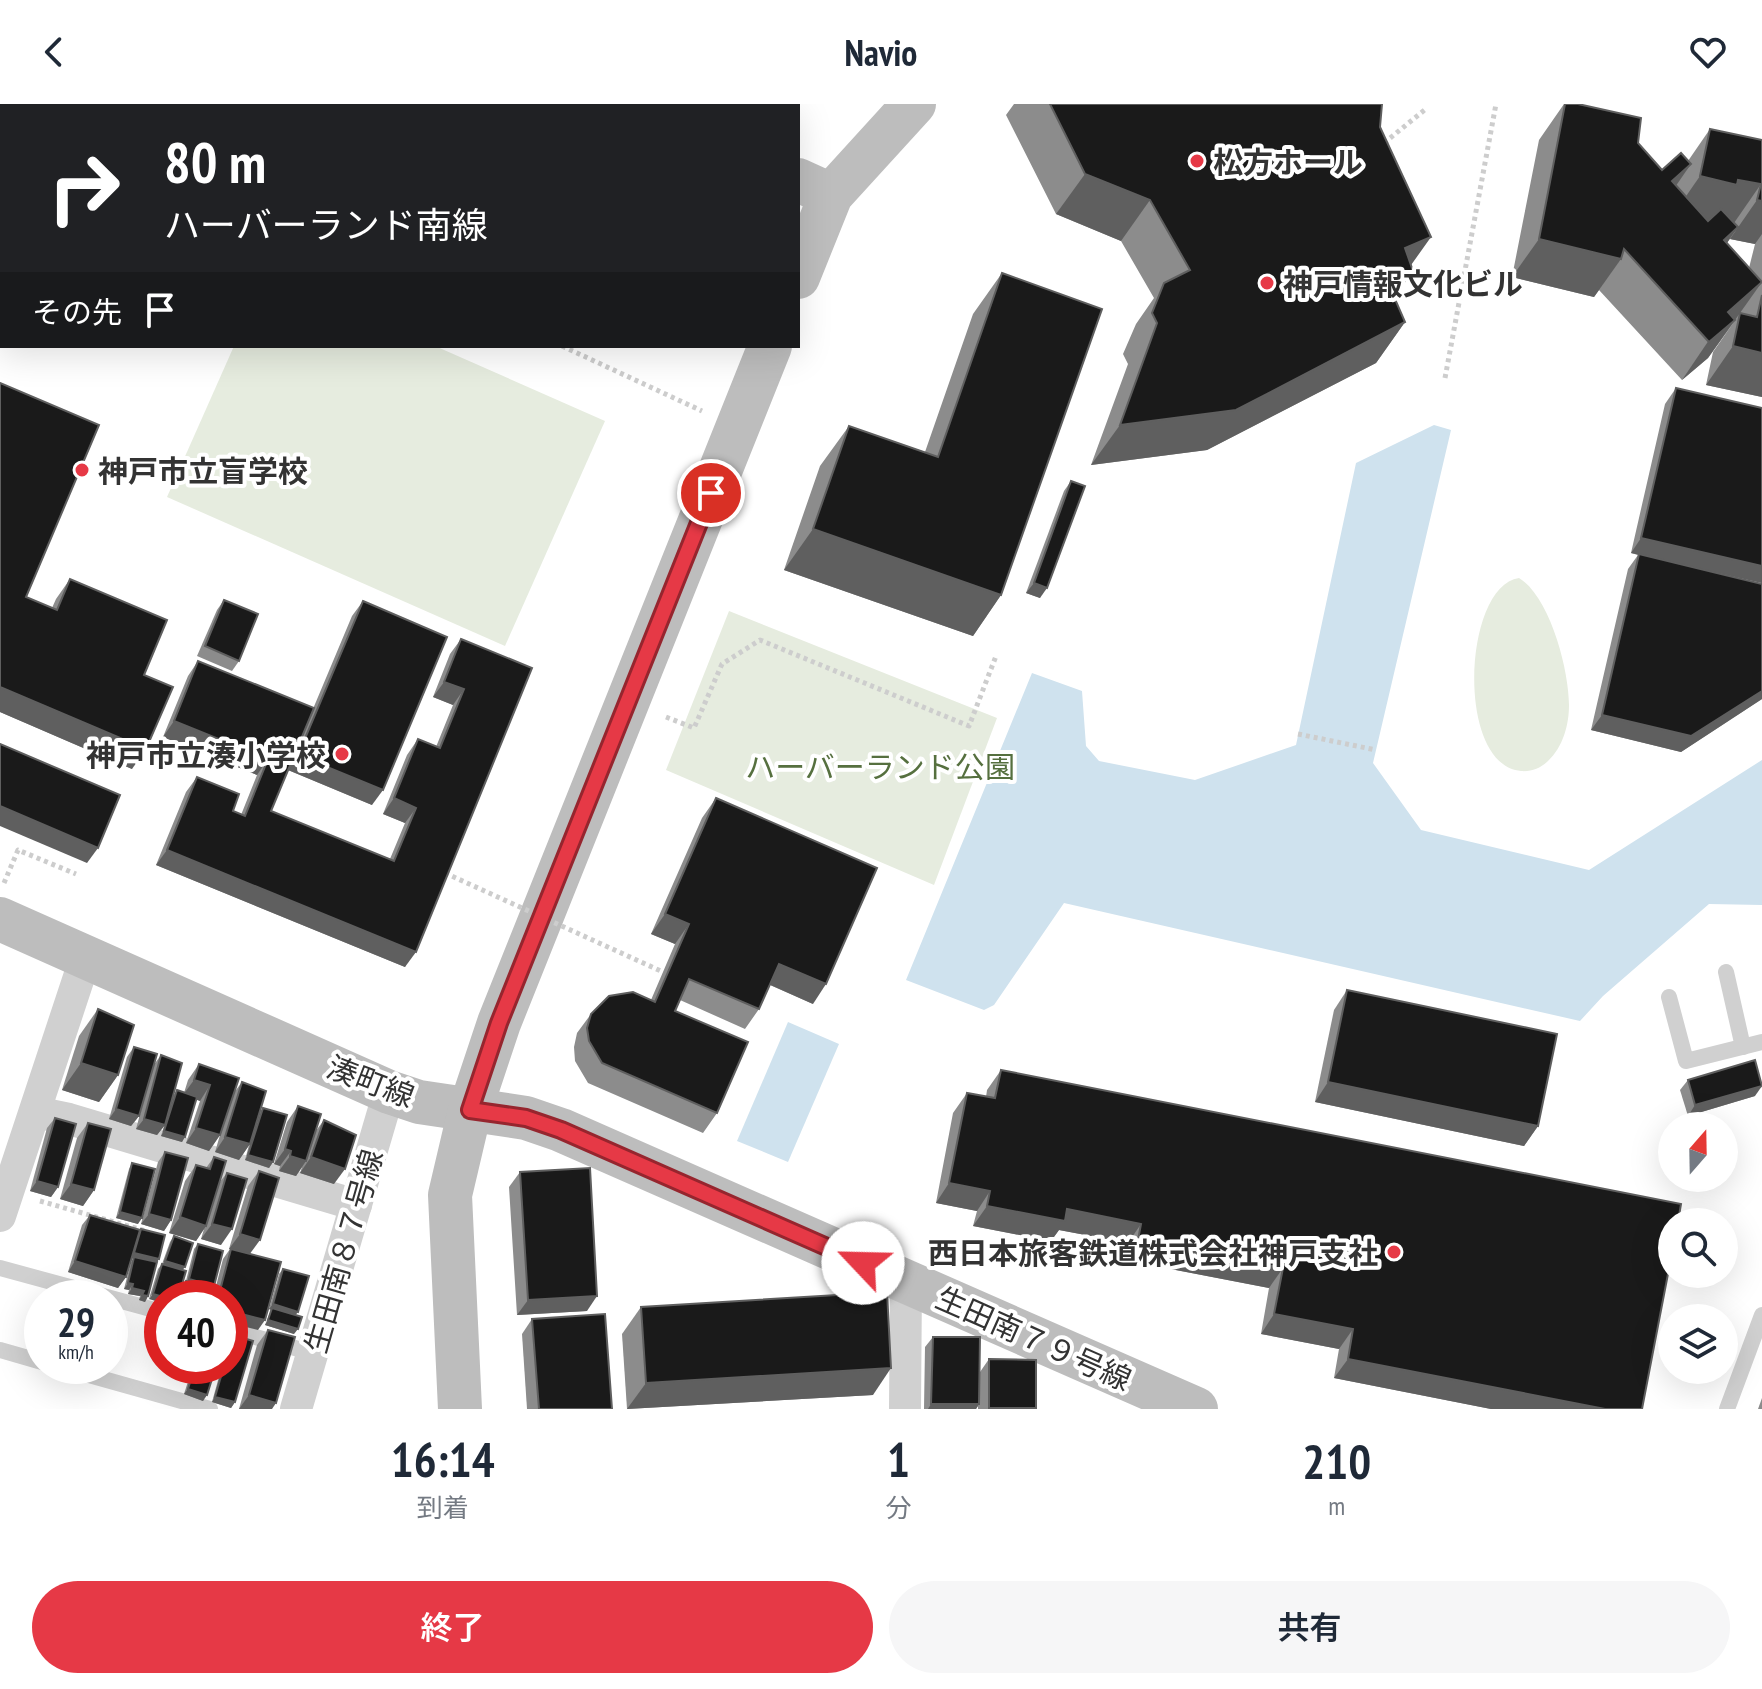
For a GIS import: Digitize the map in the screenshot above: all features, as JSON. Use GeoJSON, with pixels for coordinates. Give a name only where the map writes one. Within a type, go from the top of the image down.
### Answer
{"type":"FeatureCollection","features":[{"type":"Feature","properties":{"kind":"street"},"geometry":{"type":"LineString","coordinates":[[800,266],[814,187],[914,104]]}},
{"type":"Feature","properties":{"kind":"street"},"geometry":{"type":"LineString","coordinates":[[460,1409],[450,1195],[470,1110],[504,1008],[769,348]]}},
{"type":"Feature","properties":{"kind":"street","name":"湊町線"},"geometry":{"type":"LineString","coordinates":[[0,919],[389,1092],[419,1102],[470,1110]]}},
{"type":"Feature","properties":{"kind":"street"},"geometry":{"type":"LineString","coordinates":[[4,1204],[86,956]]}},
{"type":"Feature","properties":{"kind":"street","name":"生田南８７号線"},"geometry":{"type":"LineString","coordinates":[[296,1409],[389,1092]]}},
{"type":"Feature","properties":{"kind":"street","name":"生田南７９号線"},"geometry":{"type":"LineString","coordinates":[[470,1110],[526,1118],[561,1130],[1196,1409]]}},
{"type":"Feature","properties":{"kind":"street"},"geometry":{"type":"LineString","coordinates":[[35,1112],[69,1119],[356,1205]]}},
{"type":"Feature","properties":{"kind":"street"},"geometry":{"type":"LineString","coordinates":[[905,1409],[906,1282]]}},
{"type":"Feature","properties":{"kind":"lane"},"geometry":{"type":"LineString","coordinates":[[1726,972],[1743,1047]]}},
{"type":"Feature","properties":{"kind":"lane"},"geometry":{"type":"LineString","coordinates":[[1669,997],[1686,1061],[1762,1042]]}},
{"type":"Feature","properties":{"kind":"lane"},"geometry":{"type":"LineString","coordinates":[[0,1268],[144,1307]]}},
{"type":"Feature","properties":{"kind":"lane"},"geometry":{"type":"LineString","coordinates":[[1727,1409],[1762,1315]]}},
{"type":"Feature","properties":{"kind":"lane"},"geometry":{"type":"LineString","coordinates":[[248,1335],[313,1353]]}},
{"type":"Feature","properties":{"kind":"lane"},"geometry":{"type":"LineString","coordinates":[[0,1350],[24,1357]]}},
{"type":"Feature","properties":{"kind":"lane"},"geometry":{"type":"LineString","coordinates":[[121,1384],[210,1409]]}},
{"type":"Feature","properties":{"kind":"path"},"geometry":{"type":"LineString","coordinates":[[1445,378],[1496,104]]}},
{"type":"Feature","properties":{"kind":"path"},"geometry":{"type":"LineString","coordinates":[[1377,148],[1427,108]]}},
{"type":"Feature","properties":{"kind":"path"},"geometry":{"type":"LineString","coordinates":[[566,348],[706,413]]}},
{"type":"Feature","properties":{"kind":"path"},"geometry":{"type":"LineString","coordinates":[[666,717],[694,728],[722,664],[760,640],[969,726],[996,656]]}},
{"type":"Feature","properties":{"kind":"path"},"geometry":{"type":"LineString","coordinates":[[1298,734],[1376,750]]}},
{"type":"Feature","properties":{"kind":"path"},"geometry":{"type":"LineString","coordinates":[[0,893],[18,850],[76,874]]}},
{"type":"Feature","properties":{"kind":"path"},"geometry":{"type":"LineString","coordinates":[[444,873],[663,972]]}},
{"type":"Feature","properties":{"kind":"path"},"geometry":{"type":"LineString","coordinates":[[4,1204],[155,1234]]}},
{"type":"Feature","properties":{"kind":"green space"},"geometry":{"type":"Polygon","coordinates":[[[233,348],[440,348],[605,421],[505,646],[167,497],[233,348]]]}},
{"type":"Feature","properties":{"kind":"green space"},"geometry":{"type":"Polygon","coordinates":[[[1519,578],[1540,601],[1556,636],[1566,673],[1569,705],[1566,728],[1558,749],[1542,766],[1525,771],[1500,761],[1485,739],[1477,709],[1474,675],[1486,611],[1500,588],[1519,578]]]}},
{"type":"Feature","properties":{"kind":"green space","name":"ハーバーランド公園"},"geometry":{"type":"Polygon","coordinates":[[[729,611],[997,718],[934,885],[666,770],[729,611]]]}},
{"type":"Feature","properties":{"kind":"water"},"geometry":{"type":"Polygon","coordinates":[[[1434,425],[1451,430],[1373,763],[1421,830],[1589,870],[1762,760],[1762,905],[1709,904],[1603,996],[1580,1021],[1064,903],[994,1005],[984,1010],[906,980],[1032,673],[1082,691],[1086,746],[1099,761],[1195,780],[1296,745],[1356,463],[1434,425]]]}},
{"type":"Feature","properties":{"kind":"water"},"geometry":{"type":"Polygon","coordinates":[[[788,1022],[839,1044],[788,1162],[737,1141],[788,1022]]]}},
{"type":"Feature","properties":{"kind":"building","name":"神戸情報文化ビル"},"geometry":{"type":"Polygon","coordinates":[[[1050,104],[1382,104],[1380,127],[1431,237],[1405,248],[1413,271],[1388,283],[1405,322],[1236,410],[1120,425],[1157,323],[1152,313],[1164,283],[1190,270],[1150,200],[1085,174],[1050,104]]]}},
{"type":"Feature","properties":{"kind":"building"},"geometry":{"type":"Polygon","coordinates":[[[1565,104],[1641,118],[1638,143],[1662,170],[1681,153],[1691,164],[1672,181],[1708,221],[1721,209],[1738,227],[1724,240],[1762,282],[1728,312],[1735,320],[1709,342],[1624,249],[1621,259],[1539,239],[1565,104]]]}},
{"type":"Feature","properties":{"kind":"building"},"geometry":{"type":"Polygon","coordinates":[[[1710,129],[1762,140],[1762,201],[1757,200],[1761,184],[1738,180],[1737,185],[1700,176],[1710,129]]]}},
{"type":"Feature","properties":{"kind":"building"},"geometry":{"type":"Polygon","coordinates":[[[1002,273],[1102,309],[1001,595],[813,529],[849,426],[938,457],[1002,273]]]}},
{"type":"Feature","properties":{"kind":"building"},"geometry":{"type":"Polygon","coordinates":[[[1762,295],[1762,353],[1733,346],[1740,313],[1757,317],[1762,295]]]}},
{"type":"Feature","properties":{"kind":"building"},"geometry":{"type":"Polygon","coordinates":[[[0,383],[99,425],[26,597],[57,610],[70,579],[167,620],[144,675],[173,687],[146,749],[0,687],[0,383]]]}},
{"type":"Feature","properties":{"kind":"building"},"geometry":{"type":"Polygon","coordinates":[[[1676,388],[1762,408],[1762,566],[1641,538],[1676,388]]]}},
{"type":"Feature","properties":{"kind":"building"},"geometry":{"type":"Polygon","coordinates":[[[1071,481],[1085,486],[1047,588],[1034,583],[1071,481]]]}},
{"type":"Feature","properties":{"kind":"building"},"geometry":{"type":"Polygon","coordinates":[[[1639,554],[1762,584],[1762,691],[1691,736],[1602,715],[1639,554]]]}},
{"type":"Feature","properties":{"kind":"building"},"geometry":{"type":"Polygon","coordinates":[[[224,600],[258,614],[239,661],[205,646],[224,600]]]}},
{"type":"Feature","properties":{"kind":"building"},"geometry":{"type":"Polygon","coordinates":[[[363,601],[447,637],[383,790],[298,755],[363,601]]]}},
{"type":"Feature","properties":{"kind":"building"},"geometry":{"type":"Polygon","coordinates":[[[461,639],[532,668],[416,952],[167,850],[197,777],[239,794],[233,811],[245,816],[268,759],[174,721],[198,661],[314,708],[271,811],[394,861],[416,808],[394,798],[418,739],[440,748],[464,689],[444,682],[461,639]]]}},
{"type":"Feature","properties":{"kind":"building"},"geometry":{"type":"Polygon","coordinates":[[[0,744],[120,795],[98,848],[0,806],[0,744]]]}},
{"type":"Feature","properties":{"kind":"building"},"geometry":{"type":"Polygon","coordinates":[[[716,798],[877,868],[826,984],[779,964],[759,1009],[689,979],[675,1011],[748,1042],[717,1113],[602,1063],[589,1041],[587,1028],[591,1014],[609,996],[633,992],[655,1002],[689,924],[665,914],[716,798]]]}},
{"type":"Feature","properties":{"kind":"building"},"geometry":{"type":"Polygon","coordinates":[[[1347,990],[1557,1034],[1538,1126],[1328,1082],[1347,990]]]}},
{"type":"Feature","properties":{"kind":"building"},"geometry":{"type":"Polygon","coordinates":[[[98,1009],[134,1025],[118,1075],[81,1063],[98,1009]]]}},
{"type":"Feature","properties":{"kind":"building"},"geometry":{"type":"Polygon","coordinates":[[[134,1047],[157,1054],[139,1116],[116,1109],[134,1047]]]}},
{"type":"Feature","properties":{"kind":"building"},"geometry":{"type":"Polygon","coordinates":[[[161,1055],[182,1063],[165,1125],[144,1119],[161,1055]]]}},
{"type":"Feature","properties":{"kind":"building"},"geometry":{"type":"Polygon","coordinates":[[[1755,1060],[1762,1086],[1695,1105],[1688,1080],[1755,1060]]]}},
{"type":"Feature","properties":{"kind":"building"},"geometry":{"type":"Polygon","coordinates":[[[199,1064],[239,1078],[220,1135],[196,1128],[210,1085],[194,1080],[199,1064]]]}},
{"type":"Feature","properties":{"kind":"building","name":"西日本旅客鉄道株式会社神戸支社"},"geometry":{"type":"Polygon","coordinates":[[[1001,1070],[1681,1204],[1680,1208],[1658,1208],[1658,1288],[1665,1288],[1662,1304],[1658,1304],[1658,1326],[1642,1409],[1605,1409],[1348,1359],[1353,1329],[1274,1314],[1283,1268],[1138,1240],[1141,1224],[1067,1209],[1065,1221],[987,1206],[990,1191],[949,1183],[967,1093],[995,1098],[1001,1070]]]}},
{"type":"Feature","properties":{"kind":"building"},"geometry":{"type":"Polygon","coordinates":[[[242,1082],[266,1091],[250,1144],[225,1137],[242,1082]]]}},
{"type":"Feature","properties":{"kind":"building"},"geometry":{"type":"Polygon","coordinates":[[[177,1090],[197,1097],[185,1137],[164,1131],[177,1090]]]}},
{"type":"Feature","properties":{"kind":"building"},"geometry":{"type":"Polygon","coordinates":[[[298,1106],[321,1114],[306,1161],[290,1156],[291,1151],[285,1149],[298,1106]]]}},
{"type":"Feature","properties":{"kind":"building"},"geometry":{"type":"Polygon","coordinates":[[[263,1108],[287,1115],[273,1162],[248,1155],[263,1108]]]}},
{"type":"Feature","properties":{"kind":"building"},"geometry":{"type":"Polygon","coordinates":[[[55,1118],[76,1124],[58,1187],[37,1181],[55,1118]]]}},
{"type":"Feature","properties":{"kind":"building"},"geometry":{"type":"Polygon","coordinates":[[[324,1120],[356,1135],[345,1169],[311,1157],[324,1120]]]}},
{"type":"Feature","properties":{"kind":"building"},"geometry":{"type":"Polygon","coordinates":[[[88,1123],[111,1129],[94,1190],[71,1184],[88,1123]]]}},
{"type":"Feature","properties":{"kind":"building"},"geometry":{"type":"Polygon","coordinates":[[[165,1152],[188,1158],[171,1220],[149,1214],[165,1152]]]}},
{"type":"Feature","properties":{"kind":"building"},"geometry":{"type":"Polygon","coordinates":[[[214,1157],[226,1161],[206,1226],[180,1217],[196,1165],[210,1169],[214,1157]]]}},
{"type":"Feature","properties":{"kind":"building"},"geometry":{"type":"Polygon","coordinates":[[[132,1163],[155,1169],[142,1218],[120,1212],[132,1163]]]}},
{"type":"Feature","properties":{"kind":"building"},"geometry":{"type":"Polygon","coordinates":[[[590,1168],[597,1296],[528,1300],[520,1172],[590,1168]]]}},
{"type":"Feature","properties":{"kind":"building"},"geometry":{"type":"Polygon","coordinates":[[[259,1171],[279,1178],[260,1240],[240,1234],[259,1171]]]}},
{"type":"Feature","properties":{"kind":"building"},"geometry":{"type":"Polygon","coordinates":[[[227,1173],[247,1179],[232,1229],[212,1224],[227,1173]]]}},
{"type":"Feature","properties":{"kind":"building"},"geometry":{"type":"Polygon","coordinates":[[[90,1215],[140,1230],[126,1277],[75,1261],[90,1215]]]}},
{"type":"Feature","properties":{"kind":"building"},"geometry":{"type":"Polygon","coordinates":[[[141,1229],[165,1235],[159,1259],[134,1253],[141,1229]]]}},
{"type":"Feature","properties":{"kind":"building"},"geometry":{"type":"Polygon","coordinates":[[[174,1236],[193,1243],[185,1267],[165,1261],[174,1236]]]}},
{"type":"Feature","properties":{"kind":"building"},"geometry":{"type":"Polygon","coordinates":[[[198,1244],[223,1251],[216,1280],[189,1279],[198,1244]]]}},
{"type":"Feature","properties":{"kind":"building"},"geometry":{"type":"Polygon","coordinates":[[[231,1249],[281,1262],[265,1320],[248,1316],[248,1280],[223,1280],[231,1249]]]}},
{"type":"Feature","properties":{"kind":"building"},"geometry":{"type":"Polygon","coordinates":[[[134,1257],[157,1262],[152,1280],[144,1280],[144,1291],[132,1288],[133,1284],[128,1283],[134,1257]]]}},
{"type":"Feature","properties":{"kind":"building"},"geometry":{"type":"Polygon","coordinates":[[[162,1264],[186,1271],[183,1280],[157,1280],[162,1264]]]}},
{"type":"Feature","properties":{"kind":"building"},"geometry":{"type":"Polygon","coordinates":[[[283,1269],[309,1276],[298,1312],[273,1304],[283,1269]]]}},
{"type":"Feature","properties":{"kind":"building"},"geometry":{"type":"Polygon","coordinates":[[[887,1292],[891,1368],[646,1383],[641,1307],[887,1292]]]}},
{"type":"Feature","properties":{"kind":"building"},"geometry":{"type":"Polygon","coordinates":[[[272,1308],[302,1317],[298,1329],[268,1320],[272,1308]]]}},
{"type":"Feature","properties":{"kind":"building"},"geometry":{"type":"Polygon","coordinates":[[[605,1314],[612,1409],[539,1409],[532,1319],[605,1314]]]}},
{"type":"Feature","properties":{"kind":"building"},"geometry":{"type":"Polygon","coordinates":[[[268,1330],[295,1337],[276,1403],[249,1395],[268,1330]]]}},
{"type":"Feature","properties":{"kind":"building"},"geometry":{"type":"Polygon","coordinates":[[[933,1337],[980,1337],[979,1404],[931,1404],[933,1337]]]}},
{"type":"Feature","properties":{"kind":"building"},"geometry":{"type":"Polygon","coordinates":[[[248,1340],[253,1341],[248,1358],[248,1340]]]}},
{"type":"Feature","properties":{"kind":"building"},"geometry":{"type":"Polygon","coordinates":[[[989,1359],[1036,1360],[1036,1408],[989,1408],[989,1359]]]}},
{"type":"Feature","properties":{"kind":"building"},"geometry":{"type":"Polygon","coordinates":[[[190,1384],[210,1384],[207,1395],[188,1389],[190,1384]]]}},
{"type":"Feature","properties":{"kind":"building"},"geometry":{"type":"Polygon","coordinates":[[[219,1384],[240,1384],[235,1402],[215,1397],[219,1384]]]}},
{"type":"Feature","properties":{"kind":"place","name":"松方ホール"},"geometry":{"type":"Point","coordinates":[1197,161]}},
{"type":"Feature","properties":{"kind":"place","name":"神戸情報文化ビル"},"geometry":{"type":"Point","coordinates":[1267,283]}},
{"type":"Feature","properties":{"kind":"place","name":"神戸市立盲学校"},"geometry":{"type":"Point","coordinates":[82,470]}},
{"type":"Feature","properties":{"kind":"place","name":"神戸市立湊小学校"},"geometry":{"type":"Point","coordinates":[342,754]}},
{"type":"Feature","properties":{"kind":"place","name":"西日本旅客鉄道株式会社神戸支社"},"geometry":{"type":"Point","coordinates":[1394,1252]}},
{"type":"Feature","properties":{"kind":"route"},"geometry":{"type":"LineString","coordinates":[[711,493],[499,1023],[470,1110],[526,1118],[561,1130],[863,1263]]}}]}
